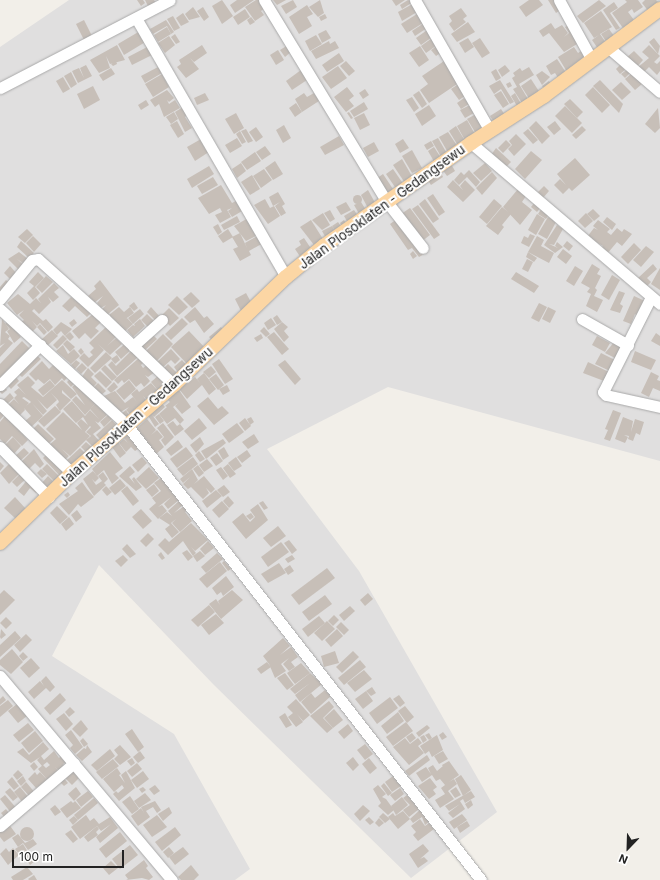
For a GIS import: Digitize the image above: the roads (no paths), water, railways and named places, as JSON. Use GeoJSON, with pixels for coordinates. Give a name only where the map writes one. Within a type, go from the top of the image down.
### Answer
{"type":"FeatureCollection","features":[{"type":"Feature","properties":{"kind":"main road","name":"Jalan Plosoklaten - Gedangsewu"},"geometry":{"type":"LineString","coordinates":[[0,543],[72,473],[126,424],[174,385],[286,277],[325,245],[471,143],[544,96],[660,9]]}},
{"type":"Feature","properties":{"kind":"street"},"geometry":{"type":"LineString","coordinates":[[0,88],[170,0]]}},
{"type":"Feature","properties":{"kind":"street"},"geometry":{"type":"LineString","coordinates":[[264,0],[387,202],[423,248]]}},
{"type":"Feature","properties":{"kind":"street"},"geometry":{"type":"LineString","coordinates":[[415,0],[490,131]]}},
{"type":"Feature","properties":{"kind":"street"},"geometry":{"type":"LineString","coordinates":[[559,0],[592,60]]}},
{"type":"Feature","properties":{"kind":"street"},"geometry":{"type":"LineString","coordinates":[[136,18],[286,277]]}},
{"type":"Feature","properties":{"kind":"street"},"geometry":{"type":"LineString","coordinates":[[609,48],[660,92]]}},
{"type":"Feature","properties":{"kind":"street"},"geometry":{"type":"LineString","coordinates":[[471,143],[660,304]]}},
{"type":"Feature","properties":{"kind":"street"},"geometry":{"type":"LineString","coordinates":[[0,299],[35,258],[134,346],[174,385]]}},
{"type":"Feature","properties":{"kind":"street"},"geometry":{"type":"LineString","coordinates":[[650,297],[604,394],[660,408]]}},
{"type":"Feature","properties":{"kind":"street"},"geometry":{"type":"LineString","coordinates":[[0,309],[126,424],[481,880]]}},
{"type":"Feature","properties":{"kind":"street"},"geometry":{"type":"LineString","coordinates":[[582,319],[628,345]]}},
{"type":"Feature","properties":{"kind":"street"},"geometry":{"type":"LineString","coordinates":[[134,346],[162,320]]}},
{"type":"Feature","properties":{"kind":"street"},"geometry":{"type":"LineString","coordinates":[[0,385],[40,345]]}},
{"type":"Feature","properties":{"kind":"street"},"geometry":{"type":"LineString","coordinates":[[0,404],[72,473]]}},
{"type":"Feature","properties":{"kind":"street"},"geometry":{"type":"LineString","coordinates":[[0,447],[49,497]]}},
{"type":"Feature","properties":{"kind":"street"},"geometry":{"type":"LineString","coordinates":[[0,676],[172,880]]}},
{"type":"Feature","properties":{"kind":"street"},"geometry":{"type":"LineString","coordinates":[[0,826],[74,763]]}}]}
